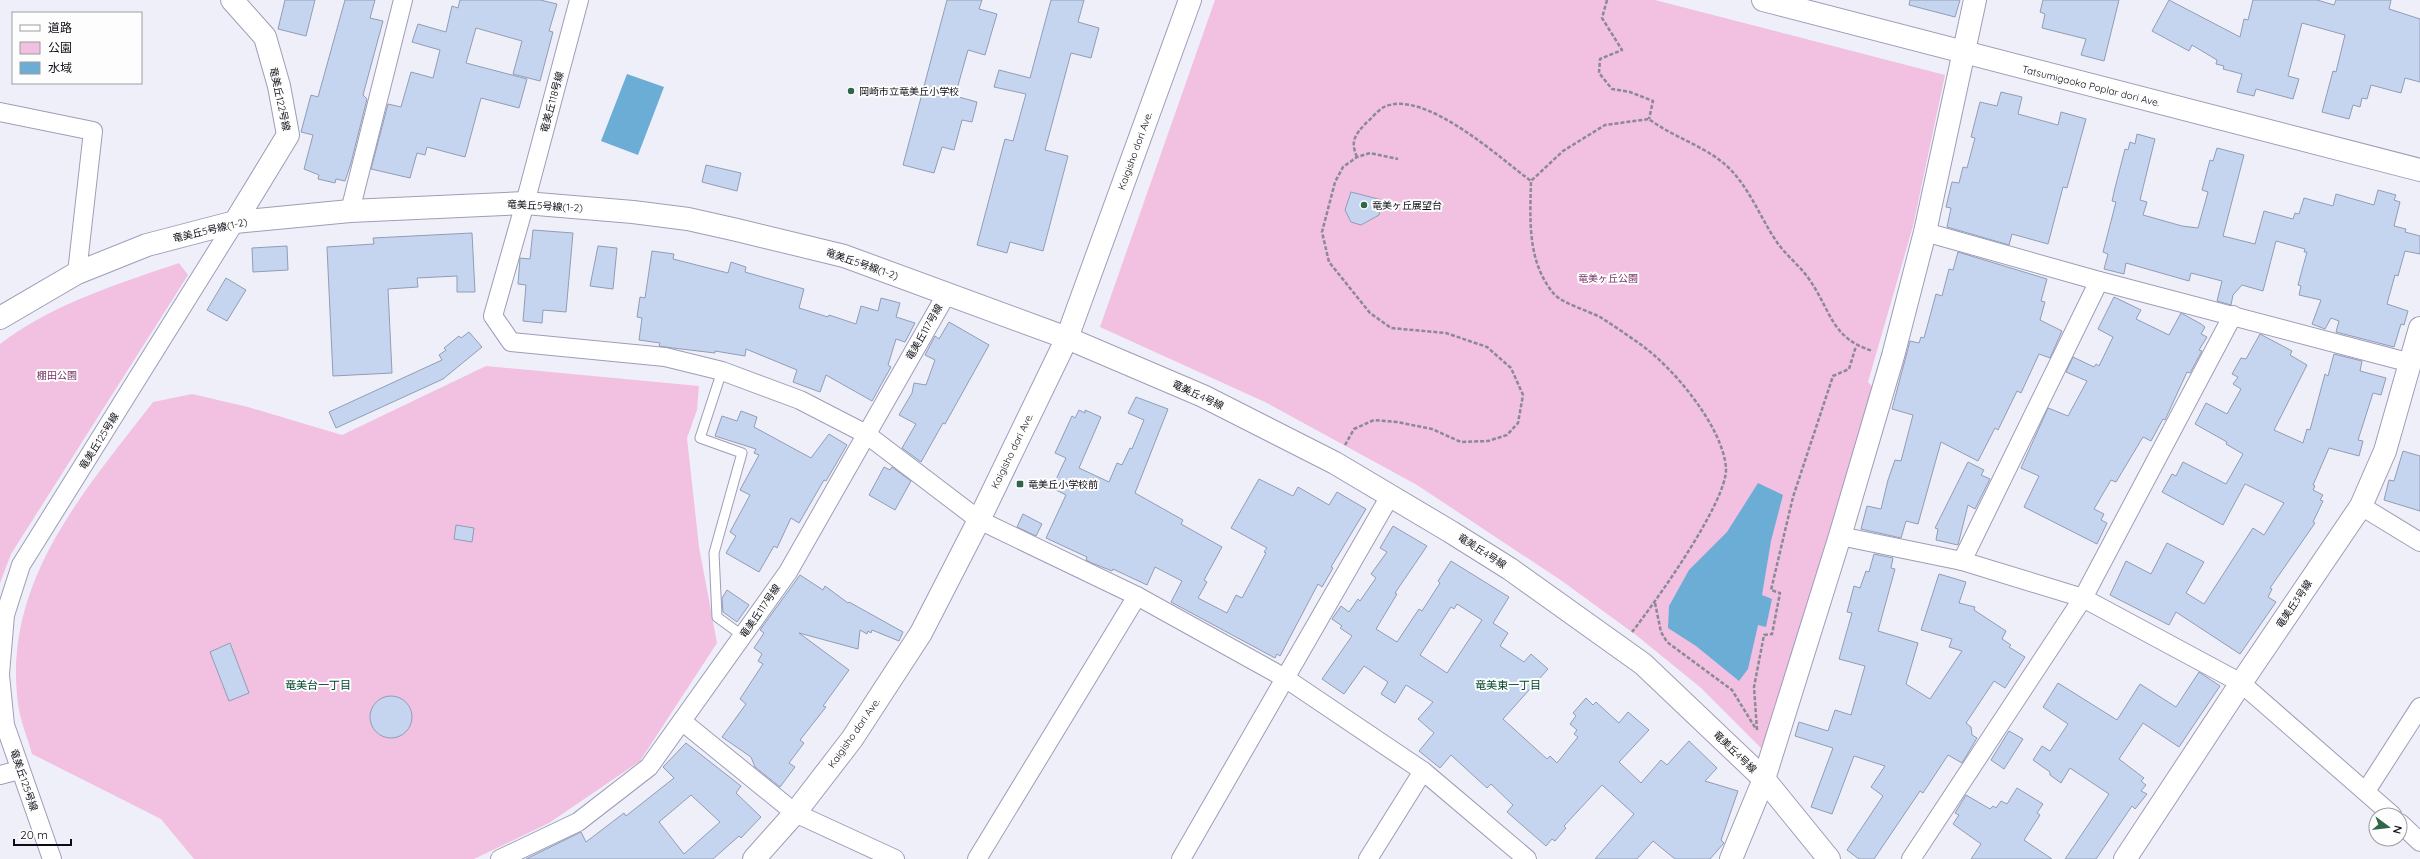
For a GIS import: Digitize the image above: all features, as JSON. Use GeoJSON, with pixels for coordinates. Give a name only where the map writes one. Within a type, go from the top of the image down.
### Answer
{"type":"FeatureCollection","features":[{"type":"Feature","properties":{"kind":"street","name":"竜美丘122号線"},"geometry":{"type":"LineString","coordinates":[[232,0],[265,37],[279,86],[288,135],[236,222]]}},
{"type":"Feature","properties":{"kind":"street"},"geometry":{"type":"LineString","coordinates":[[350,211],[403,0]]}},
{"type":"Feature","properties":{"kind":"street","name":"竜美丘118号線"},"geometry":{"type":"LineString","coordinates":[[579,0],[526,203],[493,316],[511,342],[665,357],[722,371]]}},
{"type":"Feature","properties":{"kind":"street","name":"Kaigisho dori Ave."},"geometry":{"type":"LineString","coordinates":[[754,859],[795,813],[852,739],[921,633],[979,520],[1067,338],[1190,0]]}},
{"type":"Feature","properties":{"kind":"street","name":"Tatsumigaoka Poplar dori Ave."},"geometry":{"type":"LineString","coordinates":[[1763,0],[2420,170]]}},
{"type":"Feature","properties":{"kind":"street"},"geometry":{"type":"LineString","coordinates":[[1731,859],[1764,780],[1840,536],[1893,356],[1925,232],[1975,0]]}},
{"type":"Feature","properties":{"kind":"street"},"geometry":{"type":"LineString","coordinates":[[0,112],[93,131],[77,273]]}},
{"type":"Feature","properties":{"kind":"street","name":"竜美丘5号線(1-2)"},"geometry":{"type":"LineString","coordinates":[[0,318],[77,273],[147,245],[236,222],[350,211],[526,203],[633,212],[688,220],[737,230],[844,256],[946,295],[1067,338]]}},
{"type":"Feature","properties":{"kind":"street","name":"竜美丘125号線"},"geometry":{"type":"LineString","coordinates":[[52,859],[19,770],[5,725],[0,675],[5,615],[21,565],[236,222]]}},
{"type":"Feature","properties":{"kind":"street"},"geometry":{"type":"LineString","coordinates":[[1925,232],[2099,281],[2234,315],[2411,363]]}},
{"type":"Feature","properties":{"kind":"street"},"geometry":{"type":"LineString","coordinates":[[1962,562],[2099,281]]}},
{"type":"Feature","properties":{"kind":"street","name":"竜美丘117号線"},"geometry":{"type":"LineString","coordinates":[[500,859],[584,818],[649,767],[683,722],[788,572],[946,295]]}},
{"type":"Feature","properties":{"kind":"street"},"geometry":{"type":"LineString","coordinates":[[1911,859],[2083,598],[2234,315]]}},
{"type":"Feature","properties":{"kind":"street","name":"竜美丘3号線"},"geometry":{"type":"LineString","coordinates":[[2125,859],[2241,683],[2361,506],[2385,451],[2420,328]]}},
{"type":"Feature","properties":{"kind":"street","name":"竜美丘4号線"},"geometry":{"type":"LineString","coordinates":[[1067,338],[1204,396],[1335,463],[1510,569],[1643,664],[1764,780],[1829,859]]}},
{"type":"Feature","properties":{"kind":"street"},"geometry":{"type":"LineString","coordinates":[[722,371],[800,400],[866,434],[979,520],[1137,596],[1285,678],[1423,771],[1527,859]]}},
{"type":"Feature","properties":{"kind":"street"},"geometry":{"type":"LineString","coordinates":[[1181,859],[1390,496]]}},
{"type":"Feature","properties":{"kind":"street"},"geometry":{"type":"LineString","coordinates":[[2361,506],[2420,542]]}},
{"type":"Feature","properties":{"kind":"street"},"geometry":{"type":"LineString","coordinates":[[1840,536],[1962,562],[2083,598],[2241,683],[2383,807]]}},
{"type":"Feature","properties":{"kind":"street"},"geometry":{"type":"LineString","coordinates":[[977,859],[1137,596]]}},
{"type":"Feature","properties":{"kind":"street"},"geometry":{"type":"LineString","coordinates":[[2366,791],[2420,707]]}},
{"type":"Feature","properties":{"kind":"street"},"geometry":{"type":"LineString","coordinates":[[683,722],[795,813],[895,859]]}},
{"type":"Feature","properties":{"kind":"street"},"geometry":{"type":"LineString","coordinates":[[0,775],[19,770]]}},
{"type":"Feature","properties":{"kind":"street"},"geometry":{"type":"LineString","coordinates":[[1368,859],[1423,771]]}},
{"type":"Feature","properties":{"kind":"street"},"geometry":{"type":"LineString","coordinates":[[2408,831],[2420,842]]}},
{"type":"Feature","properties":{"kind":"lane"},"geometry":{"type":"LineString","coordinates":[[722,371],[700,438],[742,453],[714,553],[717,617],[743,636]]}},
{"type":"Feature","properties":{"kind":"path"},"geometry":{"type":"LineString","coordinates":[[1607,0],[1602,18],[1622,50],[1600,59],[1599,73],[1612,89],[1630,92],[1653,101],[1649,119]]}},
{"type":"Feature","properties":{"kind":"path"},"geometry":{"type":"LineString","coordinates":[[1357,157],[1352,147],[1354,136],[1384,107],[1400,104],[1426,110],[1454,123],[1531,181]]}},
{"type":"Feature","properties":{"kind":"path"},"geometry":{"type":"LineString","coordinates":[[1619,648],[1655,602],[1682,561],[1722,490],[1726,469],[1720,442],[1690,392],[1642,346],[1600,318],[1555,295],[1536,263],[1530,228],[1531,181],[1563,151],[1605,126],[1649,119],[1662,129],[1694,144],[1730,168],[1748,191],[1779,245],[1809,279],[1838,329],[1856,346],[1893,356]]}},
{"type":"Feature","properties":{"kind":"path"},"geometry":{"type":"LineString","coordinates":[[1335,463],[1354,429],[1374,420],[1397,422],[1432,429],[1461,442],[1488,441],[1507,435],[1518,422],[1523,395],[1512,368],[1487,347],[1446,333],[1391,328],[1370,313],[1329,262],[1322,232],[1335,182],[1344,168],[1357,157],[1370,153],[1398,159]]}},
{"type":"Feature","properties":{"kind":"path"},"geometry":{"type":"LineString","coordinates":[[1756,736],[1757,731],[1754,687],[1764,635],[1772,634],[1780,593],[1771,590],[1793,497],[1833,376],[1849,369],[1856,346]]}},
{"type":"Feature","properties":{"kind":"path"},"geometry":{"type":"LineString","coordinates":[[1655,602],[1661,632],[1667,642],[1732,690],[1757,731]]}},
{"type":"Feature","properties":{"kind":"green space","name":"竜美ヶ丘公園"},"geometry":{"type":"Polygon","coordinates":[[[1215,0],[1655,0],[1945,75],[1913,226],[1868,382],[1873,387],[1763,750],[1701,688],[1636,635],[1562,581],[1417,485],[1267,403],[1100,327],[1215,0]]]}},
{"type":"Feature","properties":{"kind":"green space","name":"棚田公園"},"geometry":{"type":"Polygon","coordinates":[[[179,263],[188,275],[11,554],[0,583],[0,344],[41,317],[63,306],[109,287],[179,263]]]}},
{"type":"Feature","properties":{"kind":"green space"},"geometry":{"type":"Polygon","coordinates":[[[486,366],[699,386],[697,410],[687,438],[699,547],[717,643],[640,761],[549,823],[474,859],[194,859],[161,819],[32,754],[19,710],[16,660],[23,618],[35,579],[54,541],[76,505],[153,402],[192,394],[248,407],[342,435],[486,366]]]}},
{"type":"Feature","properties":{"kind":"water"},"geometry":{"type":"Polygon","coordinates":[[[627,74],[664,87],[638,155],[601,141],[627,74]]]}},
{"type":"Feature","properties":{"kind":"water"},"geometry":{"type":"Polygon","coordinates":[[[1758,483],[1783,495],[1771,541],[1762,595],[1772,599],[1766,627],[1758,625],[1748,669],[1739,681],[1696,646],[1668,628],[1669,606],[1689,570],[1727,532],[1758,483]]]}},
{"type":"Feature","properties":{"kind":"building"},"geometry":{"type":"Polygon","coordinates":[[[285,0],[315,0],[306,36],[278,29],[285,0]]]}},
{"type":"Feature","properties":{"kind":"building"},"geometry":{"type":"Polygon","coordinates":[[[345,0],[375,0],[370,18],[383,21],[363,95],[367,99],[351,163],[345,181],[336,179],[335,183],[318,179],[319,175],[304,169],[313,135],[301,132],[311,95],[318,97],[345,0]]]}},
{"type":"Feature","properties":{"kind":"building"},"geometry":{"type":"Polygon","coordinates":[[[460,0],[540,0],[557,4],[549,31],[553,32],[540,81],[513,74],[522,41],[476,28],[466,63],[527,79],[519,108],[481,98],[465,157],[427,147],[425,155],[417,153],[410,178],[371,169],[388,104],[401,107],[411,72],[433,78],[440,50],[412,42],[418,24],[446,32],[452,6],[458,8],[460,0]]]}},
{"type":"Feature","properties":{"kind":"building"},"geometry":{"type":"Polygon","coordinates":[[[947,0],[982,0],[979,9],[997,14],[985,55],[968,50],[955,96],[977,102],[972,122],[962,120],[954,150],[942,147],[934,173],[903,165],[947,0]]]}},
{"type":"Feature","properties":{"kind":"building"},"geometry":{"type":"Polygon","coordinates":[[[1051,0],[1084,0],[1078,22],[1099,28],[1091,58],[1071,53],[1045,150],[1068,156],[1043,251],[1010,242],[1007,253],[977,245],[1005,139],[1013,141],[1026,94],[994,87],[999,70],[1030,78],[1051,0]]]}},
{"type":"Feature","properties":{"kind":"building"},"geometry":{"type":"Polygon","coordinates":[[[1910,0],[1960,0],[1955,17],[1909,5],[1910,0]]]}},
{"type":"Feature","properties":{"kind":"building"},"geometry":{"type":"Polygon","coordinates":[[[2043,0],[2119,0],[2104,61],[2081,55],[2086,39],[2042,28],[2045,14],[2040,12],[2043,0]]]}},
{"type":"Feature","properties":{"kind":"building"},"geometry":{"type":"Polygon","coordinates":[[[2169,0],[2240,37],[2244,19],[2248,20],[2253,0],[2317,0],[2334,5],[2336,0],[2391,0],[2389,9],[2420,19],[2420,82],[2405,78],[2401,93],[2371,85],[2367,99],[2362,98],[2360,107],[2353,105],[2349,119],[2322,112],[2333,71],[2336,72],[2345,35],[2302,23],[2288,76],[2299,79],[2293,99],[2256,89],[2254,96],[2237,92],[2242,74],[2223,69],[2224,66],[2216,64],[2217,60],[2192,45],[2189,51],[2152,31],[2169,0]]]}},
{"type":"Feature","properties":{"kind":"building"},"geometry":{"type":"Polygon","coordinates":[[[2001,92],[2022,97],[2018,114],[2058,125],[2061,112],[2086,119],[2067,188],[2063,187],[2048,244],[2012,234],[2009,245],[1947,227],[1951,208],[1946,207],[1952,182],[1959,183],[1963,167],[1967,168],[1975,138],[1971,137],[1980,102],[1997,106],[2001,92]]]}},
{"type":"Feature","properties":{"kind":"building"},"geometry":{"type":"Polygon","coordinates":[[[2137,134],[2155,139],[2140,200],[2147,202],[2143,215],[2182,226],[2198,228],[2208,192],[2202,190],[2210,160],[2213,161],[2217,148],[2244,155],[2223,236],[2255,244],[2264,211],[2293,219],[2295,213],[2299,214],[2304,198],[2333,206],[2336,194],[2374,205],[2378,190],[2396,195],[2394,200],[2400,202],[2394,226],[2406,229],[2405,232],[2420,236],[2420,254],[2405,251],[2398,276],[2395,275],[2387,304],[2408,311],[2404,325],[2401,324],[2394,347],[2336,332],[2339,321],[2331,318],[2325,329],[2312,324],[2321,300],[2299,295],[2301,286],[2298,285],[2307,252],[2304,252],[2305,249],[2276,241],[2263,291],[2242,285],[2233,295],[2231,305],[2217,301],[2222,281],[2191,273],[2189,281],[2126,263],[2124,274],[2104,269],[2108,254],[2103,252],[2116,202],[2112,201],[2115,188],[2125,149],[2128,150],[2130,142],[2135,144],[2137,134]]]}},
{"type":"Feature","properties":{"kind":"building"},"geometry":{"type":"Polygon","coordinates":[[[706,165],[741,173],[737,191],[702,182],[706,165]]]}},
{"type":"Feature","properties":{"kind":"building","name":"竜美ヶ丘展望台"},"geometry":{"type":"Polygon","coordinates":[[[1351,192],[1382,200],[1379,215],[1361,225],[1351,222],[1345,210],[1351,192]]]}},
{"type":"Feature","properties":{"kind":"building"},"geometry":{"type":"Polygon","coordinates":[[[533,230],[573,233],[566,312],[543,310],[542,323],[523,321],[526,285],[518,284],[520,258],[530,259],[533,230]]]}},
{"type":"Feature","properties":{"kind":"building"},"geometry":{"type":"Polygon","coordinates":[[[472,233],[475,292],[457,292],[457,276],[417,278],[418,287],[388,289],[392,373],[333,376],[327,247],[374,244],[373,238],[472,233]]]}},
{"type":"Feature","properties":{"kind":"building"},"geometry":{"type":"Polygon","coordinates":[[[287,246],[288,270],[253,272],[252,248],[287,246]]]}},
{"type":"Feature","properties":{"kind":"building"},"geometry":{"type":"Polygon","coordinates":[[[598,246],[617,248],[613,289],[590,286],[598,246]]]}},
{"type":"Feature","properties":{"kind":"building"},"geometry":{"type":"Polygon","coordinates":[[[652,251],[674,254],[673,259],[728,273],[731,262],[746,267],[745,272],[804,289],[799,308],[828,317],[829,315],[856,324],[861,306],[878,311],[881,298],[900,303],[896,317],[915,323],[905,342],[896,339],[888,365],[891,367],[872,401],[826,375],[820,392],[793,382],[797,370],[746,349],[745,356],[715,351],[715,353],[659,346],[660,343],[639,340],[642,318],[637,317],[640,297],[645,298],[652,251]]]}},
{"type":"Feature","properties":{"kind":"building"},"geometry":{"type":"Polygon","coordinates":[[[1958,252],[2047,279],[2041,301],[2045,302],[2040,320],[2062,331],[2050,358],[2039,354],[2021,393],[2017,391],[1998,430],[1995,428],[1978,461],[1941,442],[1918,524],[1906,521],[1901,538],[1861,529],[1867,506],[1881,509],[1888,480],[1895,460],[1901,461],[1913,415],[1892,409],[1910,341],[1919,343],[1921,337],[1924,338],[1936,294],[1942,296],[1949,269],[1953,270],[1958,252]]]}},
{"type":"Feature","properties":{"kind":"building"},"geometry":{"type":"Polygon","coordinates":[[[226,278],[246,290],[227,321],[207,310],[226,278]]]}},
{"type":"Feature","properties":{"kind":"building"},"geometry":{"type":"Polygon","coordinates":[[[2114,297],[2141,310],[2136,319],[2169,335],[2181,313],[2205,327],[2201,334],[2207,337],[2199,350],[2202,351],[2190,373],[2187,372],[2165,420],[2163,419],[2151,441],[2143,437],[2116,482],[2111,480],[2094,509],[2104,514],[2101,520],[2107,523],[2097,544],[2024,507],[2039,476],[2021,468],[2048,408],[2068,416],[2087,381],[2066,372],[2073,357],[2094,367],[2096,364],[2099,366],[2113,337],[2098,329],[2114,297]]]}},
{"type":"Feature","properties":{"kind":"building"},"geometry":{"type":"Polygon","coordinates":[[[949,322],[989,345],[945,424],[943,423],[921,462],[902,448],[916,424],[899,415],[912,393],[914,383],[926,385],[935,360],[925,355],[935,336],[939,339],[949,322]]]}},
{"type":"Feature","properties":{"kind":"building"},"geometry":{"type":"Polygon","coordinates":[[[469,332],[482,347],[443,379],[336,428],[329,412],[442,360],[439,355],[446,350],[444,348],[459,336],[461,338],[469,332]]]}},
{"type":"Feature","properties":{"kind":"building"},"geometry":{"type":"Polygon","coordinates":[[[2260,334],[2292,351],[2290,355],[2307,365],[2274,430],[2303,443],[2307,429],[2310,430],[2325,374],[2328,376],[2334,354],[2362,361],[2360,371],[2386,378],[2381,395],[2373,393],[2358,440],[2363,441],[2359,456],[2329,448],[2313,485],[2315,486],[2313,490],[2323,495],[2320,500],[2323,501],[2313,522],[2315,523],[2270,588],[2272,589],[2268,597],[2276,602],[2240,654],[2176,612],[2169,625],[2110,595],[2126,561],[2151,574],[2167,543],[2204,562],[2186,593],[2204,604],[2253,528],[2264,535],[2284,503],[2245,484],[2223,525],[2162,492],[2172,474],[2176,476],[2183,462],[2226,484],[2243,454],[2226,444],[2227,442],[2195,424],[2206,403],[2227,414],[2241,389],[2233,384],[2238,377],[2232,374],[2241,358],[2246,359],[2260,334]]]}},
{"type":"Feature","properties":{"kind":"building"},"geometry":{"type":"Polygon","coordinates":[[[1136,397],[1168,409],[1135,493],[1183,520],[1181,524],[1222,547],[1204,580],[1207,582],[1198,598],[1227,613],[1236,595],[1242,598],[1266,553],[1264,552],[1267,548],[1231,528],[1259,479],[1293,496],[1298,487],[1329,505],[1337,492],[1366,509],[1331,567],[1333,568],[1322,587],[1318,584],[1280,656],[1277,654],[1275,658],[1171,602],[1182,581],[1155,567],[1147,585],[1113,569],[1112,571],[1092,563],[1086,560],[1087,557],[1046,538],[1066,495],[1052,488],[1066,458],[1055,453],[1072,416],[1075,418],[1079,410],[1085,413],[1085,410],[1101,417],[1079,468],[1109,482],[1117,463],[1122,465],[1130,448],[1132,449],[1144,420],[1128,413],[1136,397]]]}},
{"type":"Feature","properties":{"kind":"building"},"geometry":{"type":"Polygon","coordinates":[[[741,411],[757,417],[754,427],[811,458],[829,434],[847,445],[826,481],[824,480],[799,523],[791,518],[777,548],[774,546],[759,572],[726,553],[736,536],[730,532],[750,495],[740,490],[759,455],[754,453],[756,449],[715,436],[722,416],[737,421],[741,411]]]}},
{"type":"Feature","properties":{"kind":"building"},"geometry":{"type":"Polygon","coordinates":[[[2403,451],[2420,456],[2420,511],[2384,500],[2389,480],[2394,481],[2403,451]]]}},
{"type":"Feature","properties":{"kind":"building"},"geometry":{"type":"Polygon","coordinates":[[[1968,462],[1984,470],[1981,475],[1990,479],[1975,509],[1968,505],[1958,545],[1936,540],[1938,529],[1935,528],[1968,462]]]}},
{"type":"Feature","properties":{"kind":"building"},"geometry":{"type":"Polygon","coordinates":[[[884,467],[890,470],[892,467],[911,481],[895,510],[869,495],[884,467]]]}},
{"type":"Feature","properties":{"kind":"building"},"geometry":{"type":"Polygon","coordinates":[[[1023,514],[1042,524],[1036,536],[1017,527],[1023,514]]]}},
{"type":"Feature","properties":{"kind":"building"},"geometry":{"type":"Polygon","coordinates":[[[456,525],[474,528],[472,542],[454,539],[456,525]]]}},
{"type":"Feature","properties":{"kind":"building"},"geometry":{"type":"Polygon","coordinates":[[[1393,526],[1427,546],[1395,593],[1397,594],[1376,629],[1397,642],[1419,609],[1422,611],[1440,583],[1438,581],[1451,561],[1509,597],[1493,623],[1508,633],[1500,646],[1524,662],[1531,654],[1548,669],[1503,719],[1547,759],[1550,756],[1557,763],[1578,737],[1574,734],[1577,730],[1570,724],[1576,716],[1573,713],[1586,698],[1593,705],[1596,702],[1619,723],[1628,712],[1649,730],[1619,762],[1641,783],[1661,760],[1667,765],[1689,741],[1717,768],[1705,781],[1738,791],[1721,840],[1724,843],[1710,859],[1675,859],[1653,841],[1637,859],[1595,859],[1634,814],[1602,785],[1564,826],[1566,828],[1555,841],[1552,839],[1546,846],[1507,812],[1513,805],[1491,784],[1487,788],[1451,755],[1440,768],[1419,751],[1434,733],[1418,719],[1433,702],[1406,685],[1395,703],[1381,694],[1388,682],[1364,666],[1344,694],[1322,679],[1352,636],[1340,628],[1342,626],[1332,619],[1341,606],[1349,612],[1358,599],[1360,601],[1376,578],[1371,574],[1387,552],[1380,548],[1393,526]],[[1457,604],[1454,609],[1451,607],[1420,655],[1447,673],[1482,620],[1457,604]]]}},
{"type":"Feature","properties":{"kind":"building"},"geometry":{"type":"Polygon","coordinates":[[[1874,554],[1893,558],[1891,568],[1895,569],[1878,631],[1918,643],[1906,684],[1930,699],[1962,651],[1949,647],[1952,639],[1921,630],[1939,574],[1966,582],[1959,603],[1975,607],[1974,610],[2006,631],[2002,639],[2011,645],[2009,647],[2025,657],[2005,688],[1994,681],[1966,723],[1971,727],[1972,735],[1977,738],[1962,763],[1948,755],[1923,793],[1920,791],[1874,859],[1859,859],[1847,850],[1883,796],[1871,787],[1885,766],[1854,756],[1832,814],[1811,807],[1833,748],[1795,736],[1799,722],[1828,731],[1835,710],[1851,715],[1865,666],[1839,659],[1852,613],[1847,612],[1854,586],[1860,588],[1866,571],[1869,572],[1874,554]]]}},
{"type":"Feature","properties":{"kind":"building"},"geometry":{"type":"Polygon","coordinates":[[[800,575],[823,590],[825,586],[848,603],[849,602],[903,632],[899,641],[872,630],[871,633],[868,631],[867,634],[860,630],[858,649],[799,633],[849,670],[823,706],[826,707],[800,740],[804,743],[789,763],[795,767],[780,787],[755,767],[751,757],[722,737],[746,704],[740,699],[763,664],[758,661],[762,654],[754,648],[764,633],[760,630],[800,575]]]}},
{"type":"Feature","properties":{"kind":"building"},"geometry":{"type":"Polygon","coordinates":[[[727,590],[749,605],[737,622],[723,612],[722,598],[727,590]]]}},
{"type":"Feature","properties":{"kind":"building"},"geometry":{"type":"Polygon","coordinates":[[[230,643],[249,693],[229,701],[210,652],[230,643]]]}},
{"type":"Feature","properties":{"kind":"building"},"geometry":{"type":"Polygon","coordinates":[[[2199,672],[2220,686],[2179,747],[2143,723],[2119,759],[2144,778],[2141,781],[2146,785],[2141,791],[2147,794],[2135,809],[2132,806],[2096,859],[2065,859],[2109,794],[2070,768],[2061,783],[2050,775],[2050,772],[2033,760],[2042,746],[2050,751],[2068,724],[2043,707],[2058,683],[2117,720],[2140,684],[2176,707],[2199,672]]]}},
{"type":"Feature","properties":{"kind":"building"},"geometry":{"type":"Polygon","coordinates":[[[387,696],[395,696],[403,699],[409,705],[412,717],[409,729],[403,735],[395,738],[387,738],[379,735],[373,729],[370,721],[370,713],[373,705],[379,699],[387,696]]]}},
{"type":"Feature","properties":{"kind":"building"},"geometry":{"type":"Polygon","coordinates":[[[2009,731],[2023,739],[2004,769],[1991,760],[2009,731]]]}},
{"type":"Feature","properties":{"kind":"building"},"geometry":{"type":"Polygon","coordinates":[[[686,743],[741,786],[736,793],[761,817],[741,838],[739,836],[713,859],[526,859],[581,832],[586,842],[624,813],[626,816],[674,778],[663,767],[686,743]],[[691,795],[659,822],[684,854],[720,822],[691,795]]]}},
{"type":"Feature","properties":{"kind":"building"},"geometry":{"type":"Polygon","coordinates":[[[2017,788],[2043,804],[2037,813],[2040,815],[2024,840],[2052,859],[1971,859],[1981,844],[1953,824],[1959,815],[1955,813],[1966,795],[1990,809],[1993,806],[1996,808],[2001,801],[2007,804],[2017,788]]]}},
{"type":"Feature","properties":{"kind":"place","name":"岡崎市立竜美丘小学校"},"geometry":{"type":"Point","coordinates":[851,91]}},
{"type":"Feature","properties":{"kind":"place","name":"竜美ヶ丘展望台"},"geometry":{"type":"Point","coordinates":[1364,205]}},
{"type":"Feature","properties":{"kind":"place","name":"竜美丘小学校前"},"geometry":{"type":"Point","coordinates":[1020,484]}},
{"type":"Feature","properties":{"kind":"district","name":"竜美台一丁目"},"geometry":{"type":"Point","coordinates":[318,685]}},
{"type":"Feature","properties":{"kind":"district","name":"竜美東一丁目"},"geometry":{"type":"Point","coordinates":[1508,685]}}]}
